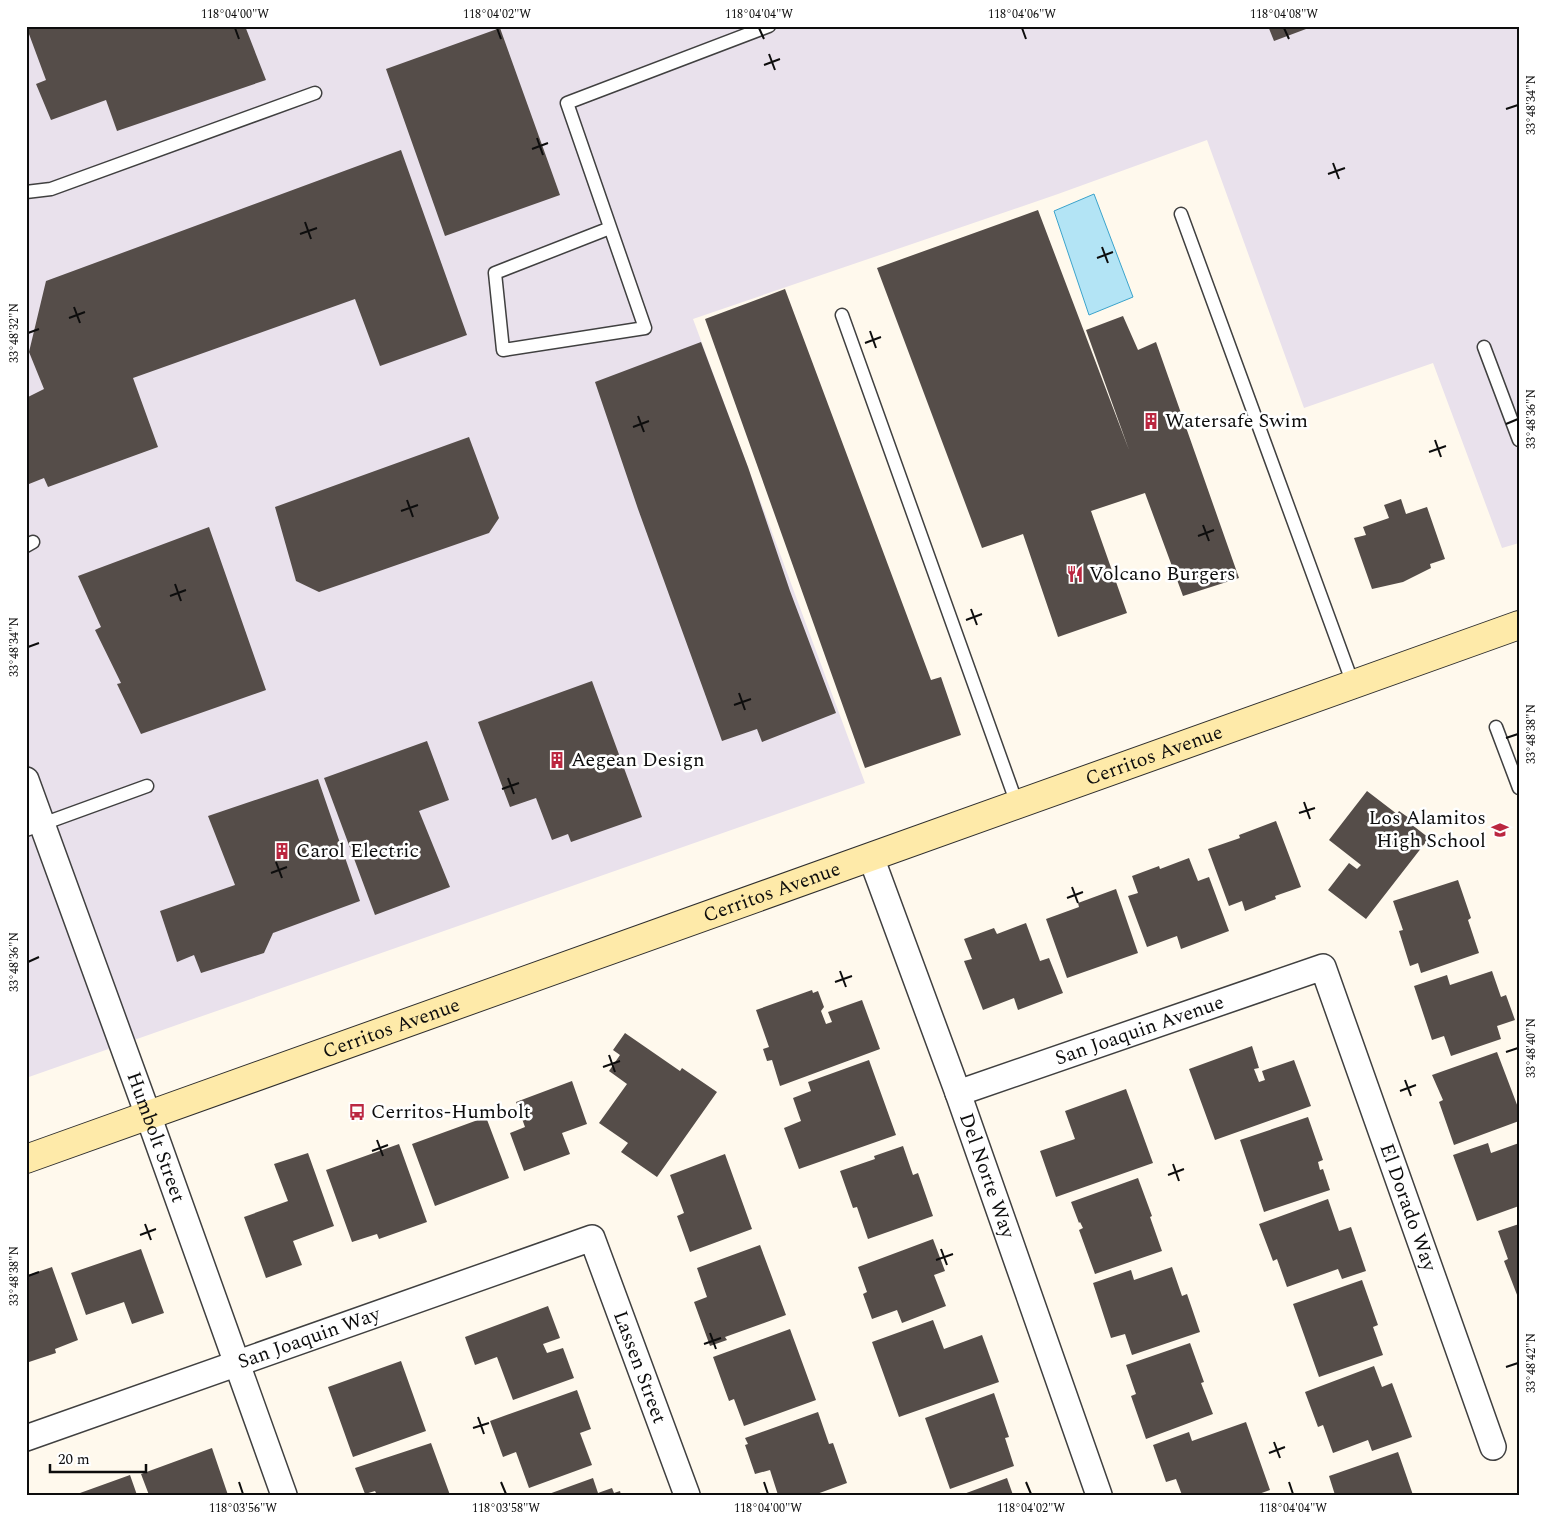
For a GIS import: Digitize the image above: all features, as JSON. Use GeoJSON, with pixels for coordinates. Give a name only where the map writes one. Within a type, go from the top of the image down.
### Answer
{"type":"FeatureCollection","features":[{"type":"Feature","properties":{"kind":"main road","name":"Cerritos Avenue"},"geometry":{"type":"LineString","coordinates":[[26,1158],[1519,625]]}},
{"type":"Feature","properties":{"kind":"street","name":"Humbolt Street"},"geometry":{"type":"LineString","coordinates":[[26,780],[35,827],[148,1115],[284,1495]]}},
{"type":"Feature","properties":{"kind":"street","name":"Del Norte Way"},"geometry":{"type":"LineString","coordinates":[[871,857],[958,1093],[1100,1495]]}},
{"type":"Feature","properties":{"kind":"street","name":"San Joaquin Avenue"},"geometry":{"type":"LineString","coordinates":[[958,1093],[1323,967]]}},
{"type":"Feature","properties":{"kind":"street","name":"El Dorado Way"},"geometry":{"type":"LineString","coordinates":[[1323,967],[1492,1447]]}},
{"type":"Feature","properties":{"kind":"street","name":"San Joaquin Way"},"geometry":{"type":"LineString","coordinates":[[26,1438],[592,1238]]}},
{"type":"Feature","properties":{"kind":"street","name":"Lassen Street"},"geometry":{"type":"LineString","coordinates":[[592,1238],[687,1495]]}},
{"type":"Feature","properties":{"kind":"lane"},"geometry":{"type":"LineString","coordinates":[[610,228],[495,273],[503,350],[645,328],[567,103],[769,26]]}},
{"type":"Feature","properties":{"kind":"lane"},"geometry":{"type":"LineString","coordinates":[[26,192],[51,189],[315,93]]}},
{"type":"Feature","properties":{"kind":"lane"},"geometry":{"type":"LineString","coordinates":[[1182,214],[1353,684]]}},
{"type":"Feature","properties":{"kind":"lane"},"geometry":{"type":"LineString","coordinates":[[842,315],[1017,804]]}},
{"type":"Feature","properties":{"kind":"lane"},"geometry":{"type":"LineString","coordinates":[[1484,347],[1519,440]]}},
{"type":"Feature","properties":{"kind":"lane"},"geometry":{"type":"LineString","coordinates":[[1496,727],[1519,788]]}},
{"type":"Feature","properties":{"kind":"lane"},"geometry":{"type":"LineString","coordinates":[[35,827],[147,786]]}},
{"type":"Feature","properties":{"kind":"shaded area"},"geometry":{"type":"Polygon","coordinates":[[[26,26],[1519,26],[1519,543],[1502,548],[1433,363],[1304,408],[1207,140],[1058,194],[693,319],[865,783],[26,1078],[26,26]]]}},
{"type":"Feature","properties":{"kind":"water"},"geometry":{"type":"Polygon","coordinates":[[[1094,194],[1133,297],[1089,315],[1054,211],[1094,194]]]}},
{"type":"Feature","properties":{"kind":"building"},"geometry":{"type":"Polygon","coordinates":[[[26,26],[245,26],[266,80],[117,131],[106,100],[51,120],[36,84],[46,80],[26,26]]]}},
{"type":"Feature","properties":{"kind":"building"},"geometry":{"type":"Polygon","coordinates":[[[1268,26],[1314,26],[1274,41],[1268,26]]]}},
{"type":"Feature","properties":{"kind":"building"},"geometry":{"type":"Polygon","coordinates":[[[500,28],[560,195],[445,236],[386,69],[500,28]]]}},
{"type":"Feature","properties":{"kind":"building"},"geometry":{"type":"Polygon","coordinates":[[[401,150],[467,335],[380,366],[355,299],[133,378],[158,447],[48,487],[44,478],[29,484],[26,483],[26,398],[44,389],[29,352],[46,281],[401,150]]]}},
{"type":"Feature","properties":{"kind":"building"},"geometry":{"type":"Polygon","coordinates":[[[1038,210],[1129,450],[1086,330],[1123,316],[1138,350],[1156,342],[1239,578],[1183,596],[1145,493],[1091,511],[1127,613],[1058,637],[1023,534],[982,548],[877,268],[1038,210]]]}},
{"type":"Feature","properties":{"kind":"building"},"geometry":{"type":"Polygon","coordinates":[[[785,289],[931,680],[941,677],[961,735],[865,768],[705,319],[785,289]]]}},
{"type":"Feature","properties":{"kind":"building"},"geometry":{"type":"Polygon","coordinates":[[[701,342],[748,467],[790,591],[836,713],[762,742],[757,729],[722,741],[638,509],[595,382],[701,342]]]}},
{"type":"Feature","properties":{"kind":"building"},"geometry":{"type":"Polygon","coordinates":[[[469,437],[499,518],[489,533],[319,592],[296,581],[275,507],[469,437]]]}},
{"type":"Feature","properties":{"kind":"building"},"geometry":{"type":"Polygon","coordinates":[[[1401,499],[1406,514],[1427,507],[1445,559],[1430,564],[1431,568],[1403,582],[1372,589],[1354,538],[1366,535],[1363,527],[1389,518],[1384,505],[1401,499]]]}},
{"type":"Feature","properties":{"kind":"building"},"geometry":{"type":"Polygon","coordinates":[[[209,527],[266,690],[141,734],[117,684],[121,683],[95,630],[101,627],[78,576],[209,527]]]}},
{"type":"Feature","properties":{"kind":"building","name":"Aegean Design"},"geometry":{"type":"Polygon","coordinates":[[[592,681],[642,817],[571,842],[568,834],[552,840],[536,798],[510,807],[478,722],[592,681]]]}},
{"type":"Feature","properties":{"kind":"building"},"geometry":{"type":"Polygon","coordinates":[[[427,741],[449,800],[419,811],[450,887],[375,915],[324,778],[427,741]]]}},
{"type":"Feature","properties":{"kind":"building","name":"Carol Electric"},"geometry":{"type":"Polygon","coordinates":[[[318,779],[360,901],[273,933],[264,953],[201,973],[194,955],[177,962],[160,911],[235,885],[208,816],[318,779]]]}},
{"type":"Feature","properties":{"kind":"building"},"geometry":{"type":"Polygon","coordinates":[[[1367,791],[1397,814],[1399,811],[1409,818],[1407,821],[1429,838],[1366,919],[1328,890],[1349,863],[1357,869],[1361,865],[1329,840],[1367,791]]]}},
{"type":"Feature","properties":{"kind":"building"},"geometry":{"type":"Polygon","coordinates":[[[1276,821],[1301,887],[1275,896],[1276,899],[1245,911],[1242,901],[1229,906],[1208,849],[1240,838],[1239,835],[1276,821]]]}},
{"type":"Feature","properties":{"kind":"building"},"geometry":{"type":"Polygon","coordinates":[[[1189,858],[1198,881],[1209,877],[1229,931],[1181,949],[1177,936],[1147,947],[1128,896],[1138,893],[1132,876],[1159,866],[1160,869],[1189,858]]]}},
{"type":"Feature","properties":{"kind":"building"},"geometry":{"type":"Polygon","coordinates":[[[1458,880],[1471,918],[1468,920],[1479,953],[1421,973],[1418,963],[1410,966],[1399,931],[1403,930],[1393,901],[1458,880]]]}},
{"type":"Feature","properties":{"kind":"building"},"geometry":{"type":"Polygon","coordinates":[[[1116,889],[1138,953],[1067,978],[1046,919],[1079,907],[1078,903],[1116,889]]]}},
{"type":"Feature","properties":{"kind":"building"},"geometry":{"type":"Polygon","coordinates":[[[1026,923],[1040,961],[1049,958],[1063,993],[1018,1010],[1014,998],[983,1010],[964,961],[972,959],[964,939],[994,928],[997,934],[1026,923]]]}},
{"type":"Feature","properties":{"kind":"building"},"geometry":{"type":"Polygon","coordinates":[[[1492,971],[1501,997],[1506,995],[1515,1020],[1497,1026],[1501,1039],[1451,1056],[1444,1036],[1432,1040],[1414,986],[1447,975],[1450,985],[1492,971]]]}},
{"type":"Feature","properties":{"kind":"building"},"geometry":{"type":"Polygon","coordinates":[[[812,990],[813,993],[818,991],[824,1007],[821,1011],[826,1024],[832,1022],[828,1012],[862,1000],[880,1049],[780,1086],[772,1060],[767,1061],[763,1049],[769,1047],[756,1010],[812,990]]]}},
{"type":"Feature","properties":{"kind":"building"},"geometry":{"type":"Polygon","coordinates":[[[625,1033],[680,1071],[682,1068],[717,1092],[657,1177],[621,1152],[628,1143],[599,1123],[627,1084],[609,1071],[620,1055],[613,1050],[625,1033]]]}},
{"type":"Feature","properties":{"kind":"building"},"geometry":{"type":"Polygon","coordinates":[[[1252,1046],[1259,1068],[1254,1069],[1259,1082],[1265,1080],[1262,1071],[1294,1060],[1311,1106],[1215,1140],[1189,1069],[1252,1046]]]}},
{"type":"Feature","properties":{"kind":"building"},"geometry":{"type":"Polygon","coordinates":[[[1497,1052],[1519,1110],[1519,1121],[1454,1145],[1439,1102],[1443,1100],[1432,1075],[1497,1052]]]}},
{"type":"Feature","properties":{"kind":"building"},"geometry":{"type":"Polygon","coordinates":[[[869,1060],[896,1135],[799,1169],[784,1128],[801,1121],[793,1098],[811,1091],[808,1082],[869,1060]]]}},
{"type":"Feature","properties":{"kind":"building"},"geometry":{"type":"Polygon","coordinates":[[[572,1081],[587,1124],[562,1133],[570,1154],[524,1171],[510,1133],[525,1127],[516,1102],[572,1081]]]}},
{"type":"Feature","properties":{"kind":"building"},"geometry":{"type":"Polygon","coordinates":[[[1126,1089],[1153,1163],[1056,1197],[1040,1151],[1075,1139],[1065,1111],[1126,1089]]]}},
{"type":"Feature","properties":{"kind":"building"},"geometry":{"type":"Polygon","coordinates":[[[486,1117],[509,1178],[435,1206],[412,1144],[486,1117]]]}},
{"type":"Feature","properties":{"kind":"building"},"geometry":{"type":"Polygon","coordinates":[[[1308,1117],[1323,1160],[1318,1162],[1320,1170],[1323,1169],[1330,1190],[1264,1212],[1240,1140],[1308,1117]]]}},
{"type":"Feature","properties":{"kind":"building"},"geometry":{"type":"Polygon","coordinates":[[[1488,1143],[1491,1153],[1519,1143],[1519,1206],[1477,1221],[1453,1155],[1488,1143]]]}},
{"type":"Feature","properties":{"kind":"building"},"geometry":{"type":"Polygon","coordinates":[[[399,1144],[427,1222],[379,1239],[377,1234],[352,1242],[326,1170],[399,1144]]]}},
{"type":"Feature","properties":{"kind":"building"},"geometry":{"type":"Polygon","coordinates":[[[903,1146],[913,1175],[918,1173],[933,1216],[868,1239],[857,1207],[853,1208],[840,1171],[875,1159],[874,1156],[903,1146]]]}},
{"type":"Feature","properties":{"kind":"building"},"geometry":{"type":"Polygon","coordinates":[[[308,1153],[334,1226],[293,1241],[302,1265],[266,1278],[244,1217],[288,1201],[274,1164],[308,1153]]]}},
{"type":"Feature","properties":{"kind":"building"},"geometry":{"type":"Polygon","coordinates":[[[725,1154],[752,1229],[690,1252],[677,1216],[684,1213],[670,1175],[725,1154]]]}},
{"type":"Feature","properties":{"kind":"building"},"geometry":{"type":"Polygon","coordinates":[[[1138,1178],[1162,1251],[1095,1274],[1079,1230],[1083,1228],[1079,1223],[1071,1202],[1138,1178]]]}},
{"type":"Feature","properties":{"kind":"building"},"geometry":{"type":"Polygon","coordinates":[[[1328,1199],[1339,1231],[1351,1227],[1366,1271],[1342,1279],[1338,1269],[1287,1287],[1277,1259],[1273,1261],[1259,1224],[1328,1199]]]}},
{"type":"Feature","properties":{"kind":"building"},"geometry":{"type":"Polygon","coordinates":[[[1519,1224],[1519,1300],[1504,1261],[1508,1259],[1498,1231],[1519,1224]]]}},
{"type":"Feature","properties":{"kind":"building"},"geometry":{"type":"Polygon","coordinates":[[[933,1239],[945,1271],[934,1275],[946,1306],[902,1323],[897,1310],[872,1319],[863,1294],[867,1292],[858,1267],[933,1239]]]}},
{"type":"Feature","properties":{"kind":"building"},"geometry":{"type":"Polygon","coordinates":[[[760,1245],[786,1315],[725,1337],[727,1340],[710,1346],[694,1302],[707,1297],[697,1268],[760,1245]]]}},
{"type":"Feature","properties":{"kind":"building"},"geometry":{"type":"Polygon","coordinates":[[[141,1249],[164,1313],[132,1324],[124,1302],[86,1315],[71,1273],[141,1249]]]}},
{"type":"Feature","properties":{"kind":"building"},"geometry":{"type":"Polygon","coordinates":[[[52,1267],[78,1340],[55,1349],[56,1353],[26,1363],[26,1276],[52,1267]]]}},
{"type":"Feature","properties":{"kind":"building"},"geometry":{"type":"Polygon","coordinates":[[[1172,1267],[1182,1296],[1187,1294],[1200,1332],[1132,1355],[1125,1334],[1111,1338],[1093,1283],[1131,1270],[1134,1280],[1172,1267]]]}},
{"type":"Feature","properties":{"kind":"building"},"geometry":{"type":"Polygon","coordinates":[[[1362,1280],[1378,1325],[1373,1327],[1383,1355],[1319,1377],[1293,1304],[1362,1280]]]}},
{"type":"Feature","properties":{"kind":"building"},"geometry":{"type":"Polygon","coordinates":[[[548,1306],[560,1338],[543,1344],[547,1353],[563,1348],[574,1378],[513,1400],[497,1357],[475,1365],[465,1337],[548,1306]]]}},
{"type":"Feature","properties":{"kind":"building"},"geometry":{"type":"Polygon","coordinates":[[[933,1320],[944,1349],[982,1335],[999,1382],[899,1417],[872,1342],[933,1320]]]}},
{"type":"Feature","properties":{"kind":"building"},"geometry":{"type":"Polygon","coordinates":[[[790,1329],[816,1400],[744,1426],[734,1399],[729,1401],[713,1357],[790,1329]]]}},
{"type":"Feature","properties":{"kind":"building"},"geometry":{"type":"Polygon","coordinates":[[[1190,1343],[1204,1382],[1201,1383],[1213,1414],[1146,1439],[1131,1396],[1136,1394],[1126,1365],[1190,1343]]]}},
{"type":"Feature","properties":{"kind":"building"},"geometry":{"type":"Polygon","coordinates":[[[401,1361],[426,1431],[353,1457],[328,1387],[401,1361]]]}},
{"type":"Feature","properties":{"kind":"building"},"geometry":{"type":"Polygon","coordinates":[[[1374,1366],[1382,1387],[1392,1383],[1412,1437],[1372,1451],[1368,1440],[1333,1453],[1323,1425],[1318,1427],[1305,1392],[1374,1366]]]}},
{"type":"Feature","properties":{"kind":"building"},"geometry":{"type":"Polygon","coordinates":[[[577,1390],[591,1429],[580,1433],[592,1465],[529,1488],[516,1452],[503,1457],[490,1421],[577,1390]]]}},
{"type":"Feature","properties":{"kind":"building"},"geometry":{"type":"Polygon","coordinates":[[[994,1393],[1009,1437],[1005,1438],[1014,1466],[950,1489],[925,1418],[994,1393]]]}},
{"type":"Feature","properties":{"kind":"building"},"geometry":{"type":"Polygon","coordinates":[[[818,1412],[829,1444],[833,1443],[847,1483],[814,1495],[778,1495],[770,1470],[755,1474],[745,1445],[748,1444],[745,1438],[818,1412]]]}},
{"type":"Feature","properties":{"kind":"building"},"geometry":{"type":"Polygon","coordinates":[[[1246,1422],[1270,1490],[1256,1495],[1182,1495],[1176,1479],[1166,1482],[1153,1445],[1189,1432],[1192,1441],[1246,1422]]]}},
{"type":"Feature","properties":{"kind":"building"},"geometry":{"type":"Polygon","coordinates":[[[431,1443],[450,1495],[377,1495],[375,1491],[365,1494],[355,1468],[431,1443]]]}},
{"type":"Feature","properties":{"kind":"building"},"geometry":{"type":"Polygon","coordinates":[[[212,1448],[228,1495],[149,1495],[141,1474],[212,1448]]]}},
{"type":"Feature","properties":{"kind":"building"},"geometry":{"type":"Polygon","coordinates":[[[1398,1452],[1413,1495],[1335,1495],[1329,1476],[1398,1452]]]}},
{"type":"Feature","properties":{"kind":"building"},"geometry":{"type":"Polygon","coordinates":[[[130,1475],[137,1495],[81,1495],[80,1493],[130,1475]]]}},
{"type":"Feature","properties":{"kind":"building"},"geometry":{"type":"Polygon","coordinates":[[[593,1478],[598,1493],[612,1488],[614,1493],[620,1491],[621,1495],[546,1495],[593,1478]]]}},
{"type":"Feature","properties":{"kind":"building"},"geometry":{"type":"Polygon","coordinates":[[[1007,1478],[1013,1495],[961,1495],[1007,1478]]]}},
{"type":"Feature","properties":{"kind":"place","name":"Watersafe Swim"},"geometry":{"type":"Point","coordinates":[1151,421]}},
{"type":"Feature","properties":{"kind":"place","name":"Volcano Burgers"},"geometry":{"type":"Point","coordinates":[1075,574]}},
{"type":"Feature","properties":{"kind":"place","name":"Aegean Design"},"geometry":{"type":"Point","coordinates":[557,760]}},
{"type":"Feature","properties":{"kind":"place","name":"Los Alamitos High School"},"geometry":{"type":"Point","coordinates":[1500,830]}},
{"type":"Feature","properties":{"kind":"place","name":"Carol Electric"},"geometry":{"type":"Point","coordinates":[282,851]}},
{"type":"Feature","properties":{"kind":"place","name":"Cerritos-Humbolt"},"geometry":{"type":"Point","coordinates":[357,1112]}}]}
